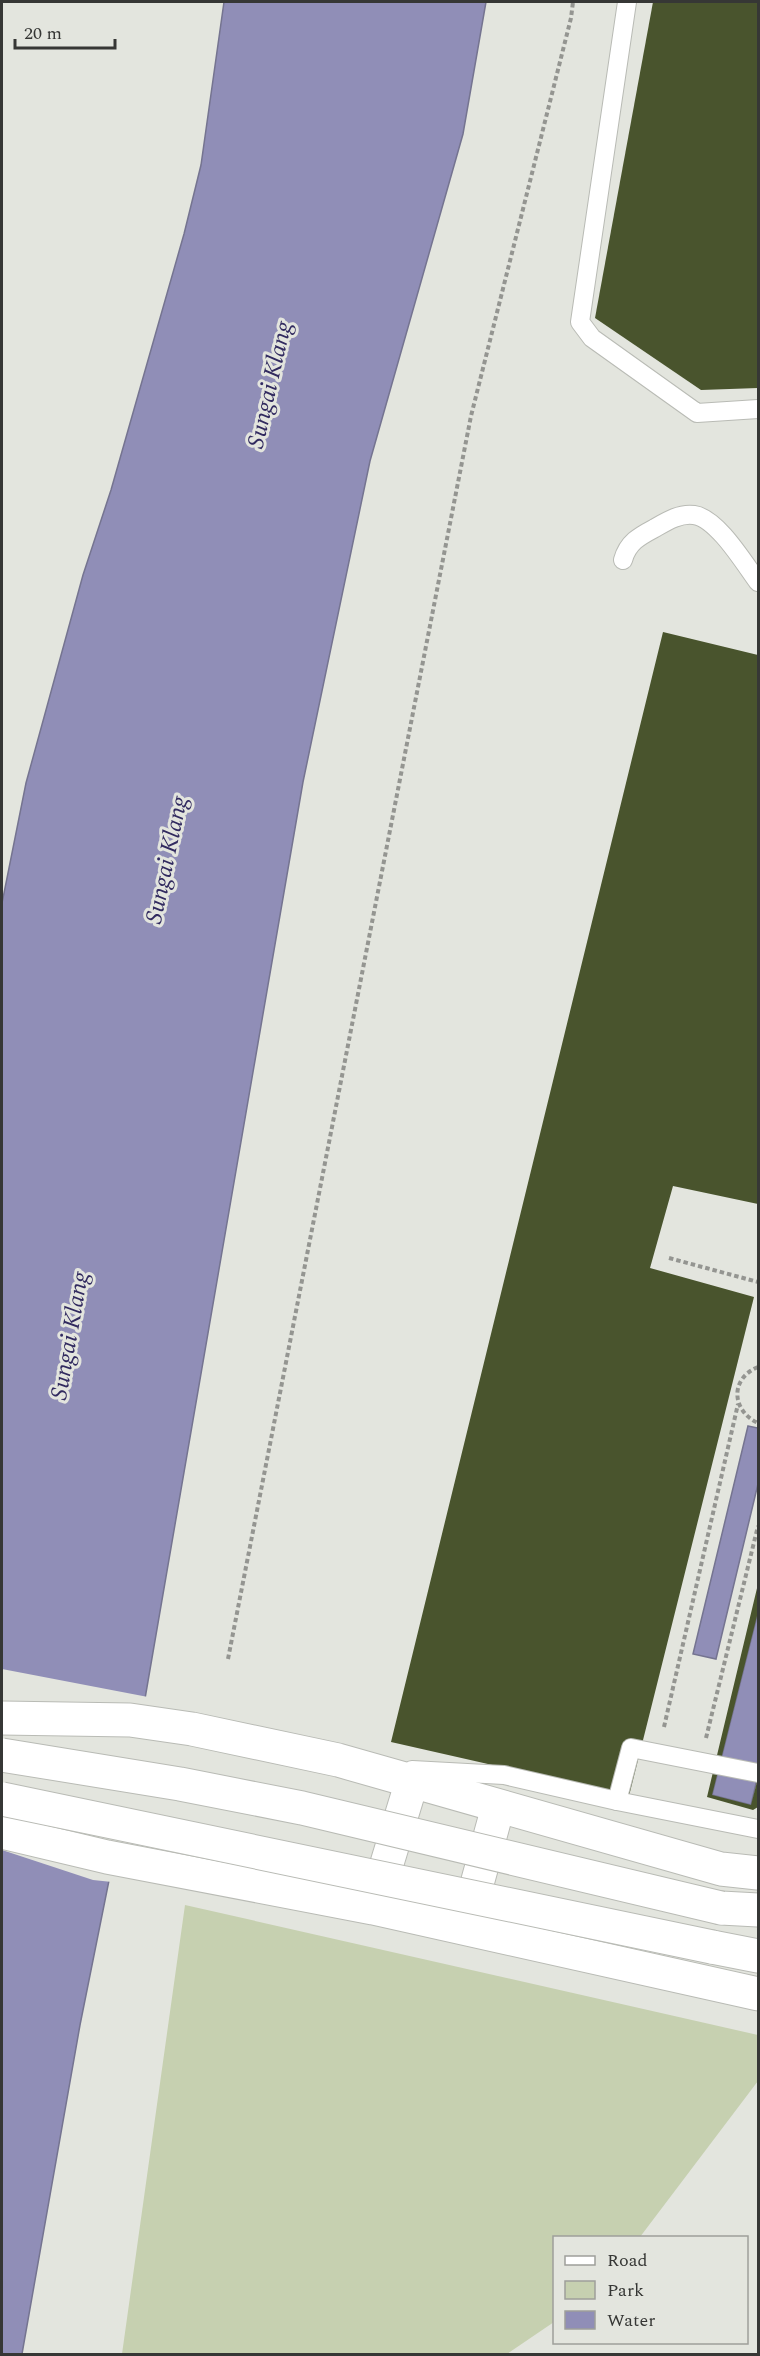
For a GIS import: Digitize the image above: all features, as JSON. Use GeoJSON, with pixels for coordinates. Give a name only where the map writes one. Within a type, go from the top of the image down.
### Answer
{"type":"FeatureCollection","features":[{"type":"Feature","properties":{"kind":"street"},"geometry":{"type":"LineString","coordinates":[[2,1718],[130,1720],[192,1729],[370,1768],[498,1807],[721,1869],[759,1873]]}},
{"type":"Feature","properties":{"kind":"street"},"geometry":{"type":"LineString","coordinates":[[2,1755],[180,1784],[302,1808],[721,1908],[759,1910]]}},
{"type":"Feature","properties":{"kind":"street"},"geometry":{"type":"LineString","coordinates":[[373,1908],[412,1781]]}},
{"type":"Feature","properties":{"kind":"street"},"geometry":{"type":"LineString","coordinates":[[2,1799],[759,1956]]}},
{"type":"Feature","properties":{"kind":"street"},"geometry":{"type":"LineString","coordinates":[[465,1929],[498,1807]]}},
{"type":"Feature","properties":{"kind":"street"},"geometry":{"type":"LineString","coordinates":[[2,1832],[107,1857],[373,1908],[759,1994]]}},
{"type":"Feature","properties":{"kind":"lane"},"geometry":{"type":"LineString","coordinates":[[627,2],[580,321],[592,338],[697,413],[759,409]]}},
{"type":"Feature","properties":{"kind":"lane"},"geometry":{"type":"LineString","coordinates":[[623,560],[625,552],[636,539],[671,519],[683,515],[695,515],[708,520],[717,528],[759,582]]}},
{"type":"Feature","properties":{"kind":"lane"},"geometry":{"type":"LineString","coordinates":[[617,1801],[631,1748],[759,1773]]}},
{"type":"Feature","properties":{"kind":"lane"},"geometry":{"type":"LineString","coordinates":[[370,1768],[504,1775],[617,1801],[759,1829]]}},
{"type":"Feature","properties":{"kind":"lane"},"geometry":{"type":"LineString","coordinates":[[498,1807],[504,1775]]}},
{"type":"Feature","properties":{"kind":"path"},"geometry":{"type":"LineString","coordinates":[[228,1659],[471,417],[573,2]]}},
{"type":"Feature","properties":{"kind":"path"},"geometry":{"type":"LineString","coordinates":[[669,1258],[759,1282]]}},
{"type":"Feature","properties":{"kind":"path"},"geometry":{"type":"LineString","coordinates":[[658,1753],[738,1404],[739,1385],[744,1376],[759,1368]]}},
{"type":"Feature","properties":{"kind":"path"},"geometry":{"type":"LineString","coordinates":[[738,1404],[749,1419],[759,1423]]}},
{"type":"Feature","properties":{"kind":"path"},"geometry":{"type":"LineString","coordinates":[[700,1761],[759,1526]]}},
{"type":"Feature","properties":{"kind":"green space"},"geometry":{"type":"Polygon","coordinates":[[[185,1905],[758,2035],[758,2081],[641,2236],[553,2236],[553,2323],[507,2354],[122,2354],[185,1905]]]}},
{"type":"Feature","properties":{"kind":"water","name":"Sungai Klang"},"geometry":{"type":"Polygon","coordinates":[[[224,2],[486,2],[463,134],[370,461],[303,782],[142,1716],[80,2025],[22,2354],[2,2354],[2,903],[26,783],[83,575],[111,490],[184,234],[201,165],[224,2]]]}},
{"type":"Feature","properties":{"kind":"water"},"geometry":{"type":"Polygon","coordinates":[[[748,1426],[758,1428],[758,1484],[716,1659],[693,1654],[748,1426]]]}},
{"type":"Feature","properties":{"kind":"water"},"geometry":{"type":"Polygon","coordinates":[[[758,1612],[758,1775],[751,1805],[712,1795],[758,1612]]]}},
{"type":"Feature","properties":{"kind":"pier"},"geometry":{"type":"Polygon","coordinates":[[[2,1669],[148,1697],[112,1882],[93,1880],[2,1850],[2,1669]]]}},
{"type":"Feature","properties":{"kind":"building"},"geometry":{"type":"Polygon","coordinates":[[[653,2],[758,2],[758,388],[701,390],[595,318],[653,2]]]}},
{"type":"Feature","properties":{"kind":"building"},"geometry":{"type":"Polygon","coordinates":[[[663,632],[758,655],[758,1204],[673,1186],[650,1268],[754,1297],[629,1796],[391,1742],[663,632]]]}},
{"type":"Feature","properties":{"kind":"building"},"geometry":{"type":"Polygon","coordinates":[[[758,1584],[758,1612],[712,1795],[751,1805],[758,1778],[758,1807],[753,1810],[707,1797],[758,1584]]]}}]}
